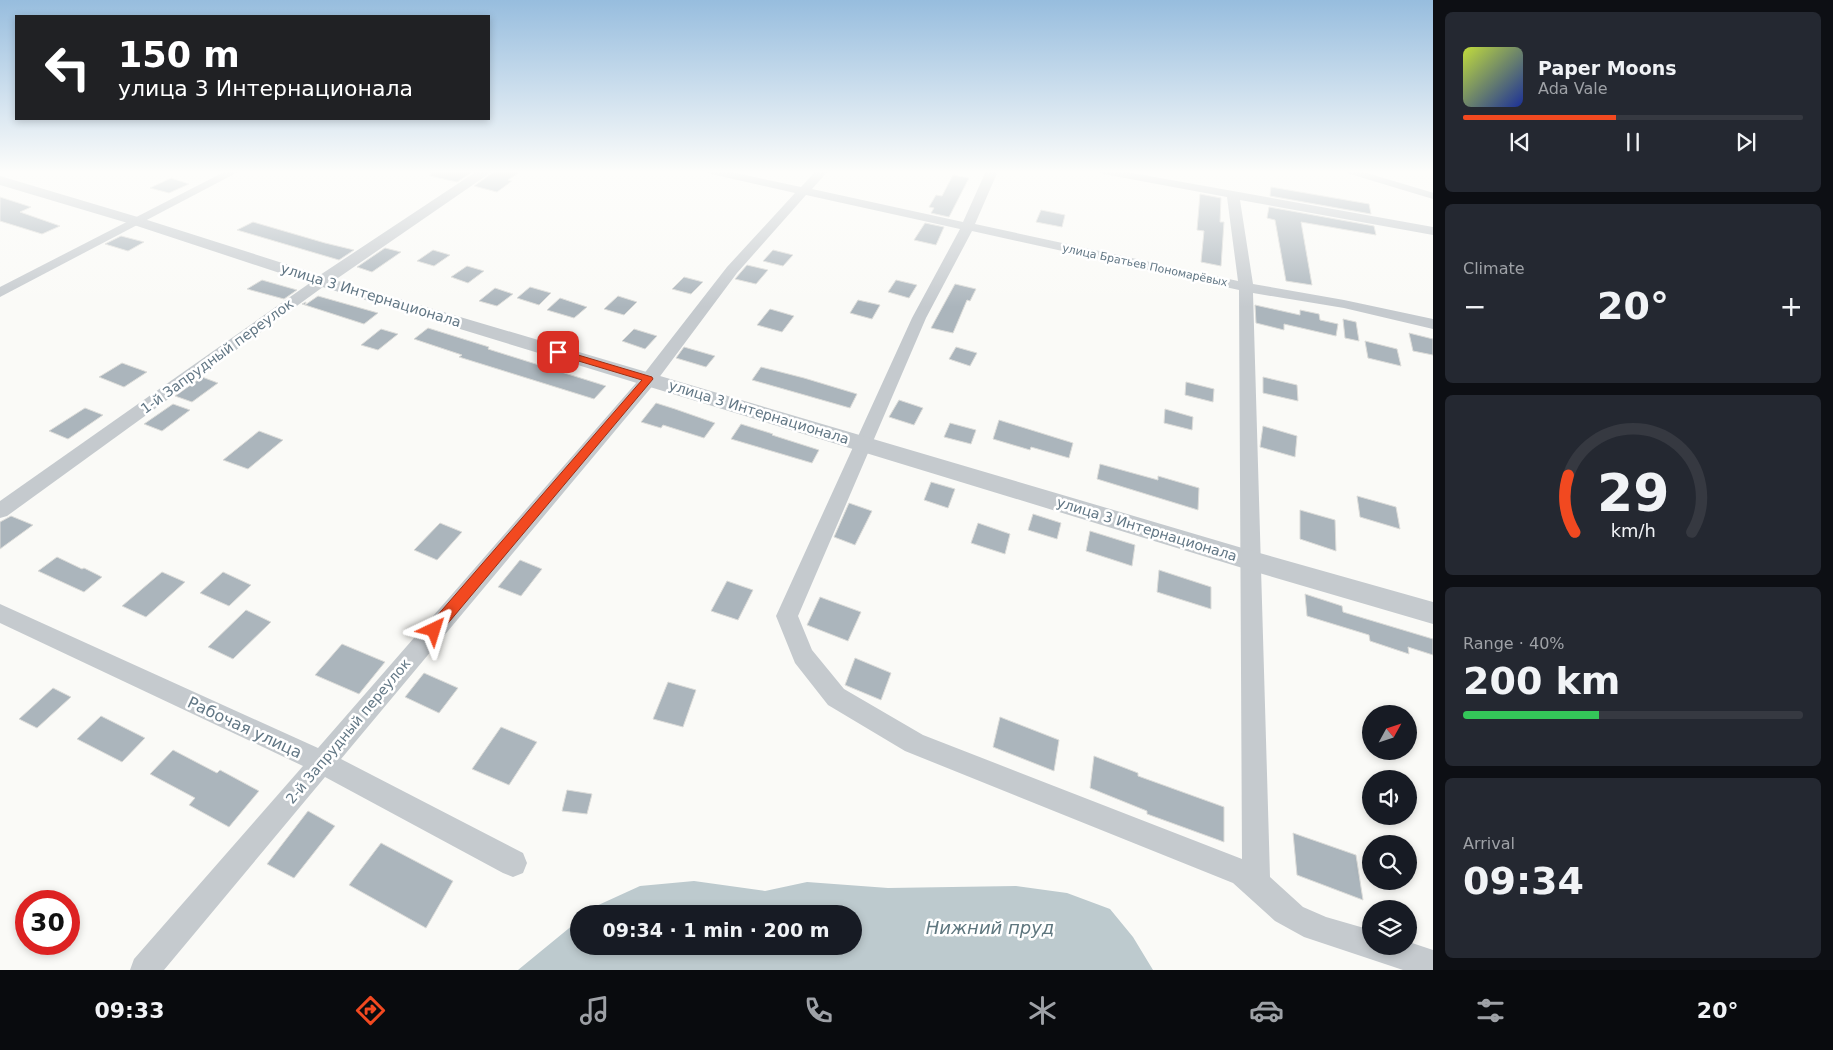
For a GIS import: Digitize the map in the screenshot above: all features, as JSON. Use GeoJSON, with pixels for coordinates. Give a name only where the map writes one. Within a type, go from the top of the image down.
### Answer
{"type":"FeatureCollection","features":[{"type":"Feature","properties":{"kind":"street","name":"улица 3 Интернационала"},"geometry":{"type":"LineString","coordinates":[[123,216],[322,281],[1249,560],[1433,613]]}},
{"type":"Feature","properties":{"kind":"street"},"geometry":{"type":"LineString","coordinates":[[0,293],[143,216]]}},
{"type":"Feature","properties":{"kind":"street","name":"1-й Запрудный переулок"},"geometry":{"type":"LineString","coordinates":[[0,511],[322,281],[419,216]]}},
{"type":"Feature","properties":{"kind":"street","name":"2-й Запрудный переулок"},"geometry":{"type":"LineString","coordinates":[[145,970],[320,762],[648,379],[732,270],[781,216]]}},
{"type":"Feature","properties":{"kind":"street","name":"улица Братьев Пономарёвых"},"geometry":{"type":"LineString","coordinates":[[921,216],[1246,287],[1344,304],[1433,324]]}},
{"type":"Feature","properties":{"kind":"street"},"geometry":{"type":"LineString","coordinates":[[972,216],[919,318],[786,616],[803,656],[836,697],[914,743],[960,763],[1242,873],[1256,882],[1286,913],[1323,930],[1362,942]]}},
{"type":"Feature","properties":{"kind":"street"},"geometry":{"type":"LineString","coordinates":[[1237,216],[1246,287],[1249,560],[1256,882]]}},
{"type":"Feature","properties":{"kind":"street"},"geometry":{"type":"LineString","coordinates":[[1354,216],[1433,231]]}},
{"type":"Feature","properties":{"kind":"street","name":"Рабочая улица"},"geometry":{"type":"LineString","coordinates":[[0,613],[320,762],[513,863]]}},
{"type":"Feature","properties":{"kind":"street"},"geometry":{"type":"LineString","coordinates":[[1401,955],[1433,965]]}},
{"type":"Feature","properties":{"kind":"water","name":"Нижний пруд"},"geometry":{"type":"Polygon","coordinates":[[[694,881],[765,891],[807,882],[888,888],[1016,886],[1067,893],[1110,909],[1133,937],[1153,970],[518,970],[570,927],[570,955],[862,955],[862,905],[598,905],[640,886],[694,881]]]}},
{"type":"Feature","properties":{"kind":"building"},"geometry":{"type":"Polygon","coordinates":[[[0,216],[32,216],[60,226],[42,234],[0,221],[0,216]]]}},
{"type":"Feature","properties":{"kind":"building"},"geometry":{"type":"Polygon","coordinates":[[[1038,216],[1065,216],[1062,227],[1036,222],[1038,216]]]}},
{"type":"Feature","properties":{"kind":"building"},"geometry":{"type":"Polygon","coordinates":[[[1198,216],[1220,216],[1220,222],[1224,222],[1221,266],[1201,262],[1204,231],[1197,230],[1198,216]]]}},
{"type":"Feature","properties":{"kind":"building"},"geometry":{"type":"Polygon","coordinates":[[[1267,216],[1320,216],[1374,226],[1376,235],[1301,222],[1312,285],[1286,281],[1275,220],[1267,218],[1267,216]]]}},
{"type":"Feature","properties":{"kind":"building"},"geometry":{"type":"Polygon","coordinates":[[[253,222],[354,250],[339,260],[237,230],[253,222]]]}},
{"type":"Feature","properties":{"kind":"building"},"geometry":{"type":"Polygon","coordinates":[[[925,223],[944,227],[936,245],[914,240],[925,223]]]}},
{"type":"Feature","properties":{"kind":"building"},"geometry":{"type":"Polygon","coordinates":[[[121,236],[144,242],[128,251],[105,244],[121,236]]]}},
{"type":"Feature","properties":{"kind":"building"},"geometry":{"type":"Polygon","coordinates":[[[385,248],[401,252],[372,272],[357,267],[385,248]]]}},
{"type":"Feature","properties":{"kind":"building"},"geometry":{"type":"Polygon","coordinates":[[[433,250],[450,255],[434,266],[417,261],[433,250]]]}},
{"type":"Feature","properties":{"kind":"building"},"geometry":{"type":"Polygon","coordinates":[[[773,250],[793,255],[783,266],[763,261],[773,250]]]}},
{"type":"Feature","properties":{"kind":"building"},"geometry":{"type":"Polygon","coordinates":[[[747,265],[768,270],[756,284],[735,279],[747,265]]]}},
{"type":"Feature","properties":{"kind":"building"},"geometry":{"type":"Polygon","coordinates":[[[467,266],[484,271],[468,283],[451,277],[467,266]]]}},
{"type":"Feature","properties":{"kind":"building"},"geometry":{"type":"Polygon","coordinates":[[[684,277],[703,282],[691,294],[672,289],[684,277]]]}},
{"type":"Feature","properties":{"kind":"building"},"geometry":{"type":"Polygon","coordinates":[[[262,280],[297,290],[284,299],[247,289],[262,280]]]}},
{"type":"Feature","properties":{"kind":"building"},"geometry":{"type":"Polygon","coordinates":[[[896,280],[917,285],[909,298],[888,292],[896,280]]]}},
{"type":"Feature","properties":{"kind":"building"},"geometry":{"type":"Polygon","coordinates":[[[955,284],[976,289],[970,301],[967,300],[953,333],[931,328],[955,284]]]}},
{"type":"Feature","properties":{"kind":"building"},"geometry":{"type":"Polygon","coordinates":[[[530,287],[551,293],[539,305],[517,298],[530,287]]]}},
{"type":"Feature","properties":{"kind":"building"},"geometry":{"type":"Polygon","coordinates":[[[495,288],[513,294],[497,306],[479,301],[495,288]]]}},
{"type":"Feature","properties":{"kind":"building"},"geometry":{"type":"Polygon","coordinates":[[[318,296],[378,313],[364,324],[305,305],[318,296]]]}},
{"type":"Feature","properties":{"kind":"building"},"geometry":{"type":"Polygon","coordinates":[[[618,296],[637,302],[624,315],[604,309],[618,296]]]}},
{"type":"Feature","properties":{"kind":"building"},"geometry":{"type":"Polygon","coordinates":[[[560,298],[587,307],[574,318],[547,310],[560,298]]]}},
{"type":"Feature","properties":{"kind":"building"},"geometry":{"type":"Polygon","coordinates":[[[858,300],[880,305],[872,319],[850,313],[858,300]]]}},
{"type":"Feature","properties":{"kind":"building"},"geometry":{"type":"Polygon","coordinates":[[[1255,305],[1300,315],[1300,310],[1319,314],[1320,320],[1338,324],[1336,336],[1284,324],[1284,330],[1256,323],[1255,305]]]}},
{"type":"Feature","properties":{"kind":"building"},"geometry":{"type":"Polygon","coordinates":[[[770,309],[794,316],[782,332],[757,325],[770,309]]]}},
{"type":"Feature","properties":{"kind":"building"},"geometry":{"type":"Polygon","coordinates":[[[1343,319],[1356,322],[1359,341],[1345,338],[1343,319]]]}},
{"type":"Feature","properties":{"kind":"building"},"geometry":{"type":"Polygon","coordinates":[[[428,328],[606,386],[594,399],[459,357],[462,355],[414,339],[428,328]]]}},
{"type":"Feature","properties":{"kind":"building"},"geometry":{"type":"Polygon","coordinates":[[[381,329],[398,334],[378,350],[361,345],[381,329]]]}},
{"type":"Feature","properties":{"kind":"building"},"geometry":{"type":"Polygon","coordinates":[[[634,329],[657,336],[645,349],[622,341],[634,329]]]}},
{"type":"Feature","properties":{"kind":"building"},"geometry":{"type":"Polygon","coordinates":[[[1409,333],[1433,339],[1433,355],[1413,351],[1409,333]]]}},
{"type":"Feature","properties":{"kind":"building"},"geometry":{"type":"Polygon","coordinates":[[[1365,341],[1397,349],[1401,366],[1368,358],[1365,341]]]}},
{"type":"Feature","properties":{"kind":"building"},"geometry":{"type":"Polygon","coordinates":[[[684,347],[715,356],[706,367],[676,358],[684,347]]]}},
{"type":"Feature","properties":{"kind":"building"},"geometry":{"type":"Polygon","coordinates":[[[956,347],[977,353],[970,366],[949,359],[956,347]]]}},
{"type":"Feature","properties":{"kind":"building"},"geometry":{"type":"Polygon","coordinates":[[[122,363],[147,372],[124,387],[99,377],[122,363]]]}},
{"type":"Feature","properties":{"kind":"building"},"geometry":{"type":"Polygon","coordinates":[[[761,367],[857,394],[850,408],[752,380],[761,367]]]}},
{"type":"Feature","properties":{"kind":"building"},"geometry":{"type":"Polygon","coordinates":[[[202,377],[218,383],[192,402],[175,396],[202,377]]]}},
{"type":"Feature","properties":{"kind":"building"},"geometry":{"type":"Polygon","coordinates":[[[1263,377],[1297,385],[1298,401],[1263,393],[1263,377]]]}},
{"type":"Feature","properties":{"kind":"building"},"geometry":{"type":"Polygon","coordinates":[[[1186,382],[1214,389],[1213,402],[1185,395],[1186,382]]]}},
{"type":"Feature","properties":{"kind":"building"},"geometry":{"type":"Polygon","coordinates":[[[899,400],[923,408],[914,425],[889,417],[899,400]]]}},
{"type":"Feature","properties":{"kind":"building"},"geometry":{"type":"Polygon","coordinates":[[[656,403],[715,423],[704,438],[663,425],[661,428],[641,422],[656,403]]]}},
{"type":"Feature","properties":{"kind":"building"},"geometry":{"type":"Polygon","coordinates":[[[173,404],[190,410],[162,431],[144,424],[173,404]]]}},
{"type":"Feature","properties":{"kind":"building"},"geometry":{"type":"Polygon","coordinates":[[[85,408],[103,415],[68,439],[49,431],[85,408]]]}},
{"type":"Feature","properties":{"kind":"building"},"geometry":{"type":"Polygon","coordinates":[[[1165,409],[1193,417],[1192,430],[1164,423],[1165,409]]]}},
{"type":"Feature","properties":{"kind":"building"},"geometry":{"type":"Polygon","coordinates":[[[999,420],[1073,443],[1069,458],[1031,447],[1030,450],[993,439],[999,420]]]}},
{"type":"Feature","properties":{"kind":"building"},"geometry":{"type":"Polygon","coordinates":[[[950,423],[976,430],[971,444],[944,437],[950,423]]]}},
{"type":"Feature","properties":{"kind":"building"},"geometry":{"type":"Polygon","coordinates":[[[741,424],[819,450],[812,463],[731,439],[741,424]]]}},
{"type":"Feature","properties":{"kind":"building"},"geometry":{"type":"Polygon","coordinates":[[[1263,426],[1297,436],[1295,457],[1260,447],[1263,426]]]}},
{"type":"Feature","properties":{"kind":"building"},"geometry":{"type":"Polygon","coordinates":[[[259,431],[283,440],[248,469],[223,460],[259,431]]]}},
{"type":"Feature","properties":{"kind":"building"},"geometry":{"type":"Polygon","coordinates":[[[1100,464],[1158,480],[1158,476],[1199,488],[1198,510],[1097,479],[1100,464]]]}},
{"type":"Feature","properties":{"kind":"building"},"geometry":{"type":"Polygon","coordinates":[[[931,482],[955,489],[948,508],[924,500],[931,482]]]}},
{"type":"Feature","properties":{"kind":"building"},"geometry":{"type":"Polygon","coordinates":[[[1357,496],[1396,507],[1400,529],[1360,517],[1357,496]]]}},
{"type":"Feature","properties":{"kind":"building"},"geometry":{"type":"Polygon","coordinates":[[[849,503],[872,511],[855,545],[834,537],[849,503]]]}},
{"type":"Feature","properties":{"kind":"building"},"geometry":{"type":"Polygon","coordinates":[[[1300,510],[1335,520],[1336,551],[1300,539],[1300,510]]]}},
{"type":"Feature","properties":{"kind":"building"},"geometry":{"type":"Polygon","coordinates":[[[1033,514],[1061,523],[1057,539],[1028,530],[1033,514]]]}},
{"type":"Feature","properties":{"kind":"building"},"geometry":{"type":"Polygon","coordinates":[[[11,516],[33,525],[0,549],[0,522],[11,516]]]}},
{"type":"Feature","properties":{"kind":"building"},"geometry":{"type":"Polygon","coordinates":[[[440,523],[462,532],[437,560],[414,550],[440,523]]]}},
{"type":"Feature","properties":{"kind":"building"},"geometry":{"type":"Polygon","coordinates":[[[978,523],[1010,534],[1005,554],[971,543],[978,523]]]}},
{"type":"Feature","properties":{"kind":"building"},"geometry":{"type":"Polygon","coordinates":[[[1090,531],[1135,545],[1132,566],[1086,551],[1090,531]]]}},
{"type":"Feature","properties":{"kind":"building"},"geometry":{"type":"Polygon","coordinates":[[[57,557],[102,577],[84,592],[38,571],[57,557]]]}},
{"type":"Feature","properties":{"kind":"building"},"geometry":{"type":"Polygon","coordinates":[[[520,560],[542,569],[521,596],[498,587],[520,560]]]}},
{"type":"Feature","properties":{"kind":"building"},"geometry":{"type":"Polygon","coordinates":[[[1159,570],[1211,587],[1211,609],[1157,592],[1159,570]]]}},
{"type":"Feature","properties":{"kind":"building"},"geometry":{"type":"Polygon","coordinates":[[[162,572],[185,582],[146,617],[122,606],[162,572]]]}},
{"type":"Feature","properties":{"kind":"building"},"geometry":{"type":"Polygon","coordinates":[[[223,572],[251,585],[229,606],[200,593],[223,572]]]}},
{"type":"Feature","properties":{"kind":"building"},"geometry":{"type":"Polygon","coordinates":[[[727,581],[753,590],[738,620],[711,611],[727,581]]]}},
{"type":"Feature","properties":{"kind":"building"},"geometry":{"type":"Polygon","coordinates":[[[1305,594],[1342,606],[1343,612],[1433,639],[1433,655],[1408,647],[1409,654],[1370,641],[1369,635],[1307,616],[1305,594]]]}},
{"type":"Feature","properties":{"kind":"building"},"geometry":{"type":"Polygon","coordinates":[[[820,597],[861,612],[848,641],[807,625],[820,597]]]}},
{"type":"Feature","properties":{"kind":"building"},"geometry":{"type":"Polygon","coordinates":[[[246,610],[271,622],[233,659],[208,647],[246,610]]]}},
{"type":"Feature","properties":{"kind":"building"},"geometry":{"type":"Polygon","coordinates":[[[342,644],[385,662],[359,694],[315,675],[342,644]]]}},
{"type":"Feature","properties":{"kind":"building"},"geometry":{"type":"Polygon","coordinates":[[[855,658],[891,673],[881,700],[845,685],[855,658]]]}},
{"type":"Feature","properties":{"kind":"building"},"geometry":{"type":"Polygon","coordinates":[[[424,673],[458,688],[439,713],[405,697],[424,673]]]}},
{"type":"Feature","properties":{"kind":"building"},"geometry":{"type":"Polygon","coordinates":[[[668,682],[696,690],[683,727],[653,719],[668,682]]]}},
{"type":"Feature","properties":{"kind":"building"},"geometry":{"type":"Polygon","coordinates":[[[53,688],[71,697],[37,728],[19,719],[53,688]]]}},
{"type":"Feature","properties":{"kind":"building"},"geometry":{"type":"Polygon","coordinates":[[[101,716],[145,738],[122,762],[77,739],[101,716]]]}},
{"type":"Feature","properties":{"kind":"building"},"geometry":{"type":"Polygon","coordinates":[[[1000,717],[1059,740],[1054,771],[993,747],[1000,717]]]}},
{"type":"Feature","properties":{"kind":"building"},"geometry":{"type":"Polygon","coordinates":[[[501,727],[537,742],[509,785],[472,769],[501,727]]]}},
{"type":"Feature","properties":{"kind":"building"},"geometry":{"type":"Polygon","coordinates":[[[173,750],[217,773],[220,770],[259,791],[229,827],[189,805],[195,798],[150,774],[173,750]]]}},
{"type":"Feature","properties":{"kind":"building"},"geometry":{"type":"Polygon","coordinates":[[[1094,756],[1138,773],[1138,776],[1224,807],[1224,842],[1147,814],[1147,811],[1090,788],[1094,756]]]}},
{"type":"Feature","properties":{"kind":"building"},"geometry":{"type":"Polygon","coordinates":[[[567,790],[592,794],[587,814],[562,811],[567,790]]]}},
{"type":"Feature","properties":{"kind":"building"},"geometry":{"type":"Polygon","coordinates":[[[308,811],[335,826],[294,878],[267,864],[308,811]]]}},
{"type":"Feature","properties":{"kind":"building"},"geometry":{"type":"Polygon","coordinates":[[[1293,833],[1356,855],[1363,900],[1297,875],[1293,833]]]}},
{"type":"Feature","properties":{"kind":"building"},"geometry":{"type":"Polygon","coordinates":[[[381,843],[453,881],[426,928],[349,885],[381,843]]]}},
{"type":"Feature","properties":{"kind":"route"},"geometry":{"type":"LineString","coordinates":[[434,630],[648,379],[558,352]]}}]}
